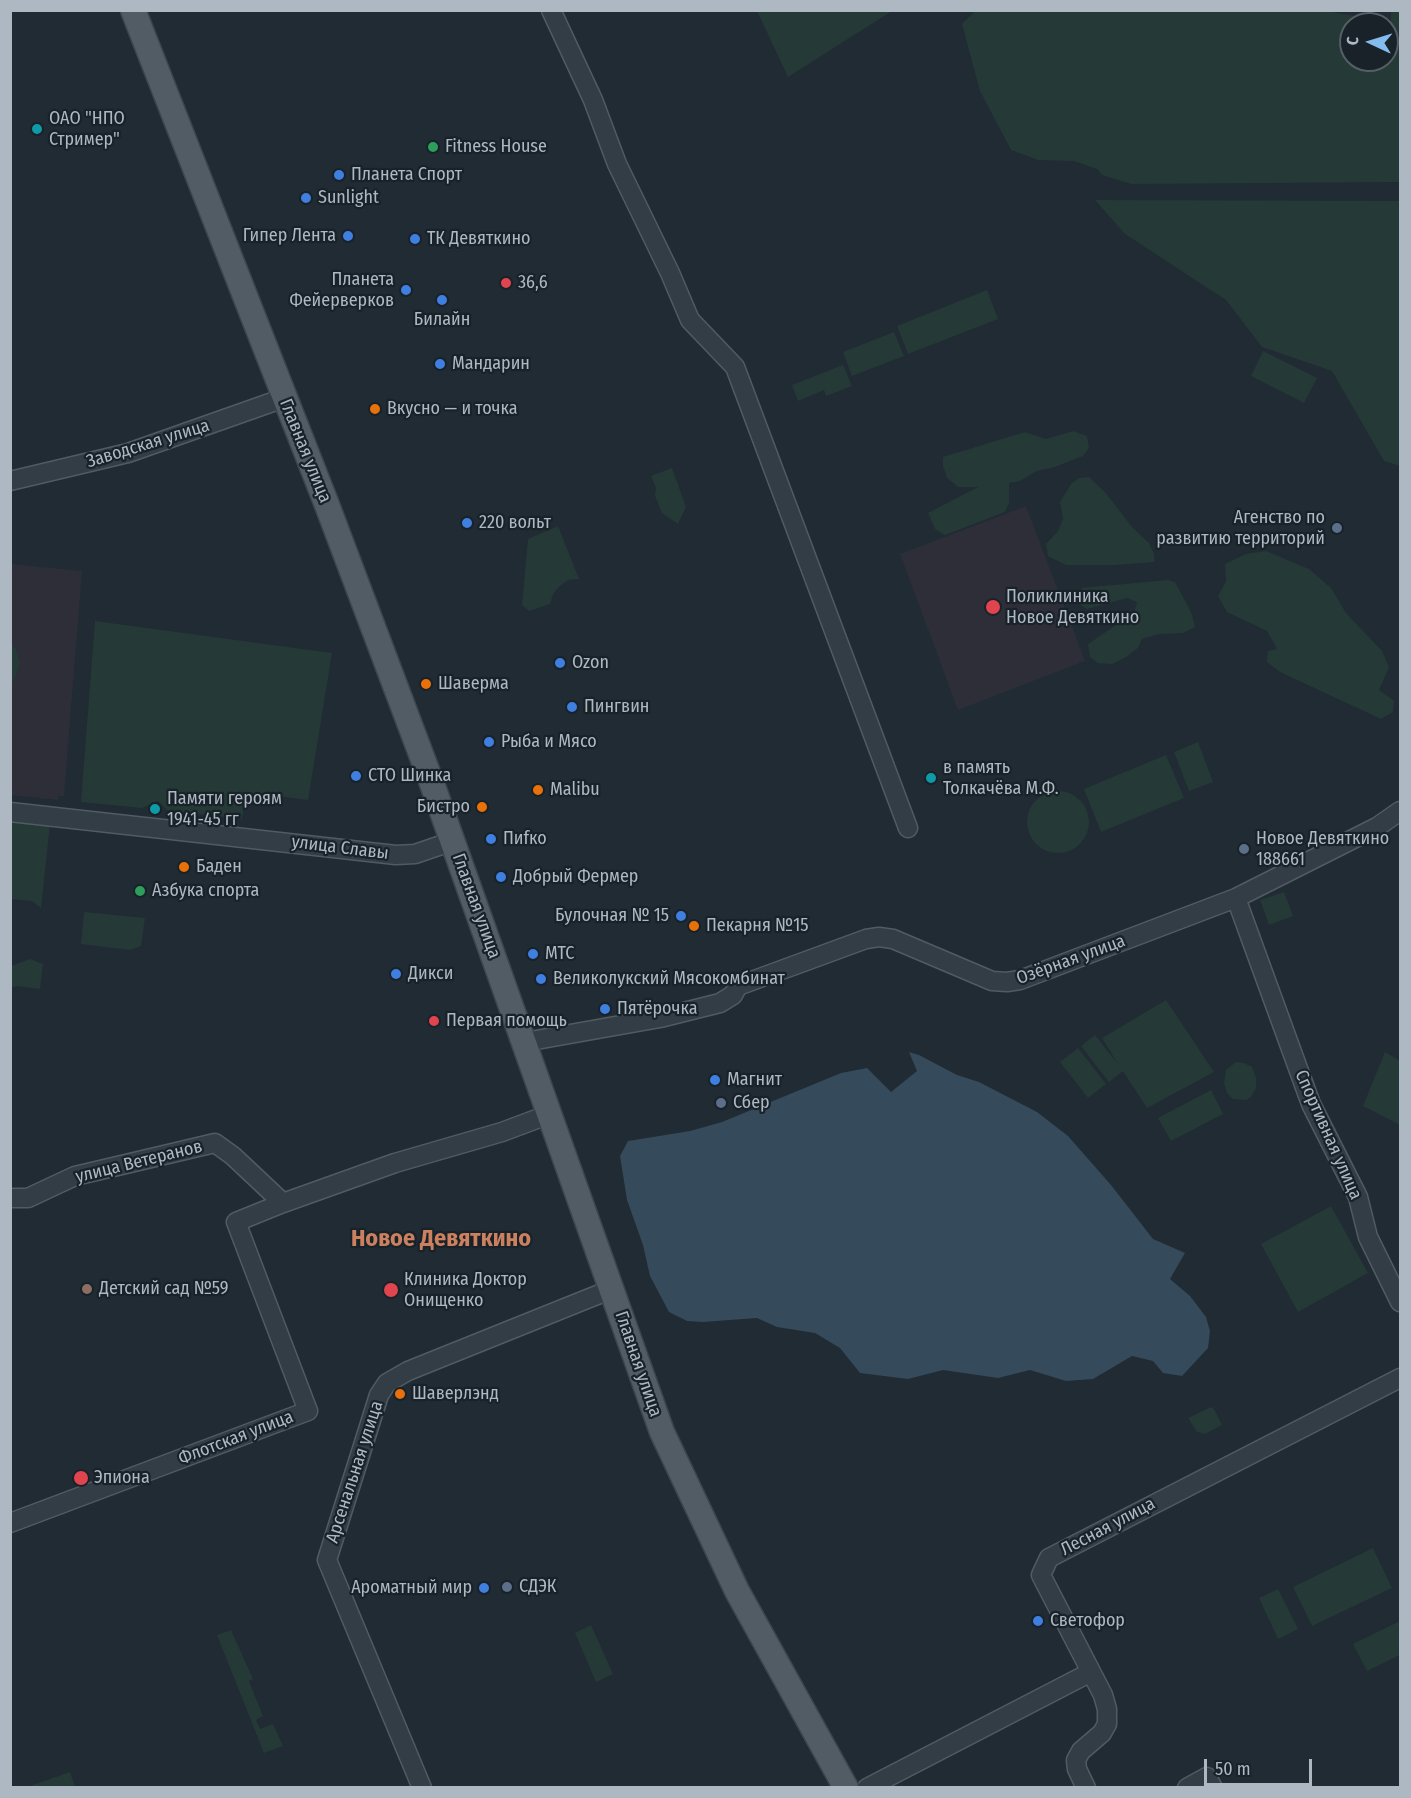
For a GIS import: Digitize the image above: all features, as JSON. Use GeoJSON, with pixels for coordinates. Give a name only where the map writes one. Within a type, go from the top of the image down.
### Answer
{"type":"FeatureCollection","features":[{"type":"Feature","properties":{"kind":"main road","name":"Главная улица"},"geometry":{"type":"LineString","coordinates":[[133,10],[327,506],[453,841],[662,1432],[737,1591],[846,1788]]}},
{"type":"Feature","properties":{"kind":"street"},"geometry":{"type":"LineString","coordinates":[[551,10],[593,100],[617,164],[670,273],[690,320],[735,368],[908,828]]}},
{"type":"Feature","properties":{"kind":"street","name":"Заводская улица"},"geometry":{"type":"LineString","coordinates":[[10,481],[128,453],[284,398]]}},
{"type":"Feature","properties":{"kind":"street","name":"Озёрная улица"},"geometry":{"type":"LineString","coordinates":[[525,1042],[660,1018],[720,1003],[733,995],[738,986],[866,939],[879,937],[893,939],[992,981],[1020,980],[1236,898],[1377,827],[1401,811]]}},
{"type":"Feature","properties":{"kind":"street","name":"улица Славы"},"geometry":{"type":"LineString","coordinates":[[10,812],[396,855],[415,854],[453,841]]}},
{"type":"Feature","properties":{"kind":"street","name":"Спортивная улица"},"geometry":{"type":"LineString","coordinates":[[1236,898],[1311,1104],[1358,1197],[1368,1237],[1401,1302]]}},
{"type":"Feature","properties":{"kind":"street"},"geometry":{"type":"LineString","coordinates":[[284,1203],[395,1163],[502,1132],[550,1114]]}},
{"type":"Feature","properties":{"kind":"street","name":"улица Ветеранов"},"geometry":{"type":"LineString","coordinates":[[10,1198],[28,1198],[75,1176],[215,1143],[233,1156],[284,1203]]}},
{"type":"Feature","properties":{"kind":"street","name":"Флотская улица"},"geometry":{"type":"LineString","coordinates":[[10,1523],[308,1411],[236,1222],[284,1203]]}},
{"type":"Feature","properties":{"kind":"street","name":"Арсенальная улица"},"geometry":{"type":"LineString","coordinates":[[422,1788],[327,1560],[379,1395],[387,1383],[408,1371],[612,1289]]}},
{"type":"Feature","properties":{"kind":"street","name":"Лесная улица"},"geometry":{"type":"LineString","coordinates":[[1086,1788],[1077,1769],[1076,1760],[1081,1751],[1102,1733],[1107,1724],[1107,1709],[1103,1695],[1041,1575],[1049,1558],[1401,1378]]}},
{"type":"Feature","properties":{"kind":"street"},"geometry":{"type":"LineString","coordinates":[[867,1788],[1091,1672]]}},
{"type":"Feature","properties":{"kind":"street"},"geometry":{"type":"LineString","coordinates":[[1188,1788],[1208,1777],[1213,1788]]}},
{"type":"Feature","properties":{"kind":"shaded area","name":"Поликлиника Новое Девяткино"},"geometry":{"type":"Polygon","coordinates":[[[1026,506],[1085,661],[958,710],[900,554],[1026,506]]]}},
{"type":"Feature","properties":{"kind":"shaded area"},"geometry":{"type":"Polygon","coordinates":[[[11,564],[82,571],[64,796],[58,796],[58,800],[11,795],[11,564]]]}},
{"type":"Feature","properties":{"kind":"green space"},"geometry":{"type":"Polygon","coordinates":[[[976,10],[1319,10],[1339,13],[1339,72],[1399,72],[1399,12],[1391,11],[1400,11],[1400,182],[1131,184],[1102,175],[1097,169],[1074,161],[1038,160],[1011,150],[980,91],[962,24],[976,10]]]}},
{"type":"Feature","properties":{"kind":"green space"},"geometry":{"type":"Polygon","coordinates":[[[757,11],[892,11],[788,77],[757,11]]]}},
{"type":"Feature","properties":{"kind":"green space"},"geometry":{"type":"Polygon","coordinates":[[[1095,200],[1400,201],[1400,466],[1384,461],[1332,371],[1262,347],[1226,300],[1125,234],[1095,200]]]}},
{"type":"Feature","properties":{"kind":"green space"},"geometry":{"type":"Polygon","coordinates":[[[987,290],[998,319],[908,354],[897,326],[987,290]]]}},
{"type":"Feature","properties":{"kind":"green space"},"geometry":{"type":"Polygon","coordinates":[[[894,332],[904,356],[852,376],[843,352],[894,332]]]}},
{"type":"Feature","properties":{"kind":"green space"},"geometry":{"type":"Polygon","coordinates":[[[1263,351],[1317,378],[1304,403],[1251,376],[1263,351]]]}},
{"type":"Feature","properties":{"kind":"green space"},"geometry":{"type":"Polygon","coordinates":[[[843,365],[852,386],[826,396],[824,390],[798,401],[792,385],[843,365]]]}},
{"type":"Feature","properties":{"kind":"green space"},"geometry":{"type":"Polygon","coordinates":[[[1073,431],[1087,436],[1089,448],[1083,456],[1037,471],[1020,481],[1009,483],[1009,503],[1005,512],[945,535],[935,529],[928,513],[978,487],[958,487],[947,478],[943,457],[1025,432],[1046,439],[1073,431]]]}},
{"type":"Feature","properties":{"kind":"green space"},"geometry":{"type":"Polygon","coordinates":[[[672,468],[686,507],[678,524],[662,513],[655,496],[656,488],[651,476],[672,468]]]}},
{"type":"Feature","properties":{"kind":"green space"},"geometry":{"type":"Polygon","coordinates":[[[1089,477],[1105,492],[1132,527],[1149,543],[1154,554],[1154,562],[1066,565],[1048,556],[1046,544],[1058,531],[1063,519],[1060,502],[1071,484],[1079,478],[1089,477]]]}},
{"type":"Feature","properties":{"kind":"green space"},"geometry":{"type":"Polygon","coordinates":[[[558,526],[579,579],[568,580],[560,586],[553,594],[550,604],[529,611],[522,605],[528,539],[558,526]]]}},
{"type":"Feature","properties":{"kind":"green space"},"geometry":{"type":"Polygon","coordinates":[[[1266,551],[1309,569],[1331,588],[1346,613],[1382,651],[1389,667],[1379,690],[1394,701],[1393,712],[1381,719],[1280,672],[1267,662],[1268,651],[1277,649],[1267,631],[1227,612],[1218,596],[1226,581],[1225,564],[1246,554],[1266,551]]]}},
{"type":"Feature","properties":{"kind":"green space"},"geometry":{"type":"Polygon","coordinates":[[[1168,580],[1175,582],[1191,612],[1195,627],[1183,633],[1159,634],[1142,639],[1138,648],[1112,664],[1098,663],[1090,657],[1088,644],[1134,613],[1137,602],[1127,598],[1087,609],[1079,604],[1082,588],[1168,580]]]}},
{"type":"Feature","properties":{"kind":"green space"},"geometry":{"type":"Polygon","coordinates":[[[95,621],[332,653],[308,800],[246,792],[242,819],[167,810],[158,801],[142,808],[81,802],[95,621]]]}},
{"type":"Feature","properties":{"kind":"green space"},"geometry":{"type":"Polygon","coordinates":[[[11,644],[16,649],[20,664],[11,686],[11,644]]]}},
{"type":"Feature","properties":{"kind":"green space"},"geometry":{"type":"Polygon","coordinates":[[[1198,742],[1213,782],[1189,791],[1174,752],[1198,742]]]}},
{"type":"Feature","properties":{"kind":"green space"},"geometry":{"type":"Polygon","coordinates":[[[1166,755],[1184,798],[1101,832],[1084,789],[1166,755]]]}},
{"type":"Feature","properties":{"kind":"green space"},"geometry":{"type":"Polygon","coordinates":[[[1058,791],[1080,800],[1089,822],[1080,844],[1058,853],[1036,844],[1027,822],[1036,800],[1058,791]]]}},
{"type":"Feature","properties":{"kind":"green space"},"geometry":{"type":"Polygon","coordinates":[[[11,819],[50,824],[41,908],[32,901],[11,899],[11,819]]]}},
{"type":"Feature","properties":{"kind":"green space"},"geometry":{"type":"Polygon","coordinates":[[[1284,892],[1293,916],[1269,925],[1260,900],[1284,892]]]}},
{"type":"Feature","properties":{"kind":"green space"},"geometry":{"type":"Polygon","coordinates":[[[84,912],[145,918],[141,946],[130,950],[81,944],[84,912]]]}},
{"type":"Feature","properties":{"kind":"green space"},"geometry":{"type":"Polygon","coordinates":[[[30,959],[43,964],[40,989],[17,986],[11,988],[11,966],[30,959]]]}},
{"type":"Feature","properties":{"kind":"green space"},"geometry":{"type":"Polygon","coordinates":[[[1166,1000],[1214,1072],[1147,1108],[1123,1071],[1109,1082],[1081,1046],[1095,1035],[1118,1064],[1102,1038],[1166,1000]]]}},
{"type":"Feature","properties":{"kind":"green space"},"geometry":{"type":"Polygon","coordinates":[[[1078,1048],[1106,1084],[1088,1098],[1060,1062],[1078,1048]]]}},
{"type":"Feature","properties":{"kind":"green space"},"geometry":{"type":"Polygon","coordinates":[[[1385,1052],[1400,1061],[1400,1125],[1363,1106],[1385,1052]]]}},
{"type":"Feature","properties":{"kind":"green space"},"geometry":{"type":"Polygon","coordinates":[[[1236,1062],[1252,1067],[1256,1078],[1256,1088],[1251,1097],[1246,1100],[1233,1099],[1227,1093],[1224,1083],[1226,1070],[1236,1062]]]}},
{"type":"Feature","properties":{"kind":"green space"},"geometry":{"type":"Polygon","coordinates":[[[1211,1090],[1223,1114],[1171,1141],[1158,1118],[1211,1090]]]}},
{"type":"Feature","properties":{"kind":"green space"},"geometry":{"type":"Polygon","coordinates":[[[1331,1206],[1368,1273],[1298,1312],[1261,1244],[1331,1206]]]}},
{"type":"Feature","properties":{"kind":"green space"},"geometry":{"type":"Polygon","coordinates":[[[1211,1407],[1222,1425],[1205,1434],[1197,1432],[1188,1418],[1211,1407]]]}},
{"type":"Feature","properties":{"kind":"green space"},"geometry":{"type":"Polygon","coordinates":[[[1373,1548],[1392,1588],[1312,1626],[1293,1587],[1373,1548]]]}},
{"type":"Feature","properties":{"kind":"green space"},"geometry":{"type":"Polygon","coordinates":[[[1278,1589],[1298,1629],[1278,1639],[1259,1598],[1278,1589]]]}},
{"type":"Feature","properties":{"kind":"green space"},"geometry":{"type":"Polygon","coordinates":[[[1400,1621],[1400,1655],[1367,1671],[1353,1644],[1400,1621]]]}},
{"type":"Feature","properties":{"kind":"green space"},"geometry":{"type":"Polygon","coordinates":[[[591,1625],[613,1674],[596,1682],[575,1633],[591,1625]]]}},
{"type":"Feature","properties":{"kind":"green space"},"geometry":{"type":"Polygon","coordinates":[[[231,1630],[253,1679],[249,1681],[263,1716],[256,1720],[260,1729],[273,1724],[283,1746],[264,1753],[217,1635],[231,1630]]]}},
{"type":"Feature","properties":{"kind":"green space"},"geometry":{"type":"Polygon","coordinates":[[[70,1772],[75,1787],[27,1787],[70,1772]]]}},
{"type":"Feature","properties":{"kind":"water"},"geometry":{"type":"Polygon","coordinates":[[[909,1052],[957,1075],[979,1082],[1037,1112],[1068,1136],[1111,1185],[1153,1239],[1185,1253],[1170,1279],[1190,1296],[1206,1317],[1210,1331],[1208,1348],[1182,1376],[1163,1373],[1153,1361],[1132,1356],[1093,1379],[1066,1381],[1030,1370],[998,1378],[943,1370],[908,1379],[860,1373],[840,1348],[815,1333],[777,1327],[757,1318],[687,1321],[669,1312],[650,1276],[643,1245],[627,1200],[620,1156],[628,1141],[690,1131],[722,1122],[841,1073],[867,1068],[891,1092],[917,1071],[909,1052]]]}},
{"type":"Feature","properties":{"kind":"place","name":"ОАО \"НПО Стример\""},"geometry":{"type":"Point","coordinates":[37,129]}},
{"type":"Feature","properties":{"kind":"place","name":"Fitness House"},"geometry":{"type":"Point","coordinates":[433,147]}},
{"type":"Feature","properties":{"kind":"place","name":"Планета Спорт"},"geometry":{"type":"Point","coordinates":[339,175]}},
{"type":"Feature","properties":{"kind":"place","name":"Sunlight"},"geometry":{"type":"Point","coordinates":[306,198]}},
{"type":"Feature","properties":{"kind":"place","name":"Гипер Лента"},"geometry":{"type":"Point","coordinates":[348,236]}},
{"type":"Feature","properties":{"kind":"place","name":"ТК Девяткино"},"geometry":{"type":"Point","coordinates":[415,239]}},
{"type":"Feature","properties":{"kind":"place","name":"36,6"},"geometry":{"type":"Point","coordinates":[506,283]}},
{"type":"Feature","properties":{"kind":"place","name":"Планета Фейерверков"},"geometry":{"type":"Point","coordinates":[406,290]}},
{"type":"Feature","properties":{"kind":"place","name":"Билайн"},"geometry":{"type":"Point","coordinates":[442,300]}},
{"type":"Feature","properties":{"kind":"place","name":"Мандарин"},"geometry":{"type":"Point","coordinates":[440,364]}},
{"type":"Feature","properties":{"kind":"place","name":"Вкусно — и точка"},"geometry":{"type":"Point","coordinates":[375,409]}},
{"type":"Feature","properties":{"kind":"place","name":"220 вольт"},"geometry":{"type":"Point","coordinates":[467,523]}},
{"type":"Feature","properties":{"kind":"place","name":"Агенство по развитию территорий"},"geometry":{"type":"Point","coordinates":[1337,528]}},
{"type":"Feature","properties":{"kind":"place","name":"Поликлиника Новое Девяткино"},"geometry":{"type":"Point","coordinates":[993,607]}},
{"type":"Feature","properties":{"kind":"place","name":"Ozon"},"geometry":{"type":"Point","coordinates":[560,663]}},
{"type":"Feature","properties":{"kind":"place","name":"Шаверма"},"geometry":{"type":"Point","coordinates":[426,684]}},
{"type":"Feature","properties":{"kind":"place","name":"Пингвин"},"geometry":{"type":"Point","coordinates":[572,707]}},
{"type":"Feature","properties":{"kind":"place","name":"Рыба и Мясо"},"geometry":{"type":"Point","coordinates":[489,742]}},
{"type":"Feature","properties":{"kind":"place","name":"СТО Шинка"},"geometry":{"type":"Point","coordinates":[356,776]}},
{"type":"Feature","properties":{"kind":"place","name":"в память Толкачёва М.Ф."},"geometry":{"type":"Point","coordinates":[931,778]}},
{"type":"Feature","properties":{"kind":"place","name":"Malibu"},"geometry":{"type":"Point","coordinates":[538,790]}},
{"type":"Feature","properties":{"kind":"place","name":"Бистро"},"geometry":{"type":"Point","coordinates":[482,807]}},
{"type":"Feature","properties":{"kind":"place","name":"Памяти героям 1941-45 гг"},"geometry":{"type":"Point","coordinates":[155,809]}},
{"type":"Feature","properties":{"kind":"place","name":"Пиfко"},"geometry":{"type":"Point","coordinates":[491,839]}},
{"type":"Feature","properties":{"kind":"place","name":"Новое Девяткино 188661"},"geometry":{"type":"Point","coordinates":[1244,849]}},
{"type":"Feature","properties":{"kind":"place","name":"Баден"},"geometry":{"type":"Point","coordinates":[184,867]}},
{"type":"Feature","properties":{"kind":"place","name":"Добрый Фермер"},"geometry":{"type":"Point","coordinates":[501,877]}},
{"type":"Feature","properties":{"kind":"place","name":"Азбука спорта"},"geometry":{"type":"Point","coordinates":[140,891]}},
{"type":"Feature","properties":{"kind":"place","name":"Булочная № 15"},"geometry":{"type":"Point","coordinates":[681,916]}},
{"type":"Feature","properties":{"kind":"place","name":"Пекарня №15"},"geometry":{"type":"Point","coordinates":[694,926]}},
{"type":"Feature","properties":{"kind":"place","name":"МТС"},"geometry":{"type":"Point","coordinates":[533,954]}},
{"type":"Feature","properties":{"kind":"place","name":"Дикси"},"geometry":{"type":"Point","coordinates":[396,974]}},
{"type":"Feature","properties":{"kind":"place","name":"Великолукский Мясокомбинат"},"geometry":{"type":"Point","coordinates":[541,979]}},
{"type":"Feature","properties":{"kind":"place","name":"Пятёрочка"},"geometry":{"type":"Point","coordinates":[605,1009]}},
{"type":"Feature","properties":{"kind":"place","name":"Первая помощь"},"geometry":{"type":"Point","coordinates":[434,1021]}},
{"type":"Feature","properties":{"kind":"place","name":"Магнит"},"geometry":{"type":"Point","coordinates":[715,1080]}},
{"type":"Feature","properties":{"kind":"place","name":"Сбер"},"geometry":{"type":"Point","coordinates":[721,1103]}},
{"type":"Feature","properties":{"kind":"place","name":"Детский сад №59"},"geometry":{"type":"Point","coordinates":[87,1289]}},
{"type":"Feature","properties":{"kind":"place","name":"Клиника Доктор Онищенко"},"geometry":{"type":"Point","coordinates":[391,1290]}},
{"type":"Feature","properties":{"kind":"place","name":"Шаверлэнд"},"geometry":{"type":"Point","coordinates":[400,1394]}},
{"type":"Feature","properties":{"kind":"place","name":"Эпиона"},"geometry":{"type":"Point","coordinates":[81,1478]}},
{"type":"Feature","properties":{"kind":"place","name":"СДЭК"},"geometry":{"type":"Point","coordinates":[507,1587]}},
{"type":"Feature","properties":{"kind":"place","name":"Ароматный мир"},"geometry":{"type":"Point","coordinates":[484,1588]}},
{"type":"Feature","properties":{"kind":"place","name":"Светофор"},"geometry":{"type":"Point","coordinates":[1038,1621]}},
{"type":"Feature","properties":{"kind":"district","name":"Новое Девяткино"},"geometry":{"type":"Point","coordinates":[441,1239]}}]}
